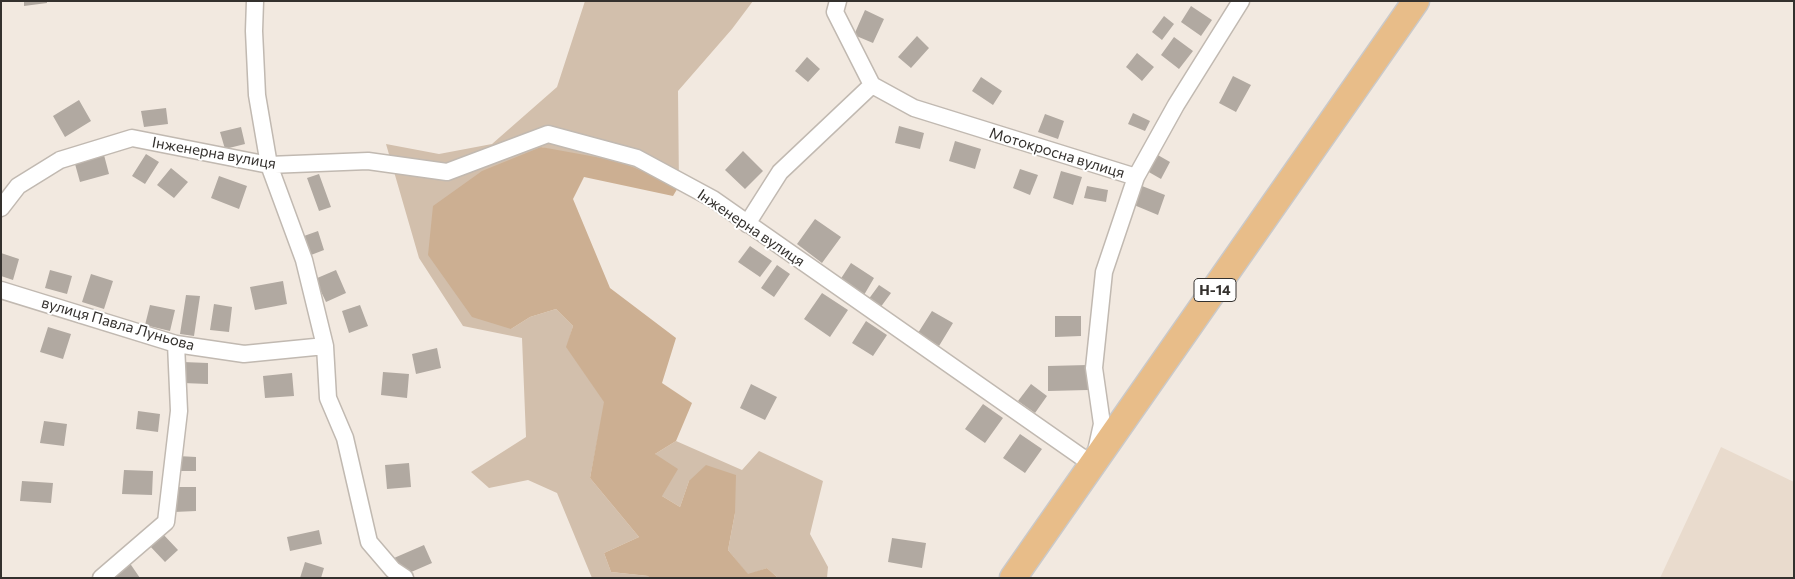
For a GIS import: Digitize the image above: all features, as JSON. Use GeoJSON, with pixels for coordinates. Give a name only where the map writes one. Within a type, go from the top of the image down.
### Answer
{"type":"FeatureCollection","features":[{"type":"Feature","properties":{"kind":"main road","name":"Н-14"},"geometry":{"type":"LineString","coordinates":[[1013,578],[1094,465],[1416,1]]}},
{"type":"Feature","properties":{"kind":"street"},"geometry":{"type":"LineString","coordinates":[[255,1],[254,31],[257,95],[269,165],[304,260],[325,346],[328,398],[345,438],[369,542],[393,570],[405,578]]}},
{"type":"Feature","properties":{"kind":"street"},"geometry":{"type":"LineString","coordinates":[[747,224],[780,172],[872,85],[836,12],[838,1]]}},
{"type":"Feature","properties":{"kind":"street","name":"Мотокросна вулиця"},"geometry":{"type":"LineString","coordinates":[[872,85],[914,108],[1136,177],[1176,105],[1241,1]]}},
{"type":"Feature","properties":{"kind":"street","name":"Інженерна вулиця"},"geometry":{"type":"LineString","coordinates":[[1,208],[18,186],[60,160],[132,138],[269,165],[368,161],[447,172],[548,134],[637,158],[713,199],[1094,465]]}},
{"type":"Feature","properties":{"kind":"street"},"geometry":{"type":"LineString","coordinates":[[1094,465],[1102,424],[1094,368],[1104,272],[1136,177]]}},
{"type":"Feature","properties":{"kind":"street","name":"вулиця Павла Луньова"},"geometry":{"type":"LineString","coordinates":[[1,290],[176,344],[244,354],[325,346]]}},
{"type":"Feature","properties":{"kind":"street"},"geometry":{"type":"LineString","coordinates":[[101,578],[166,522],[179,411],[176,344]]}},
{"type":"Feature","properties":{"kind":"shaded area"},"geometry":{"type":"Polygon","coordinates":[[[585,1],[753,1],[732,29],[678,91],[679,186],[541,147],[511,329],[530,317],[556,309],[573,326],[567,347],[605,402],[590,478],[639,537],[604,553],[611,572],[648,576],[649,578],[592,578],[557,493],[528,480],[489,488],[471,472],[526,437],[522,338],[463,326],[419,258],[386,144],[439,154],[492,144],[557,87],[585,1]]]}},
{"type":"Feature","properties":{"kind":"shaded area"},"geometry":{"type":"Polygon","coordinates":[[[541,147],[618,161],[679,186],[673,196],[584,177],[573,199],[610,288],[676,338],[662,383],[692,403],[676,441],[655,454],[678,469],[662,496],[680,507],[689,481],[706,465],[736,475],[735,513],[728,550],[748,574],[767,568],[778,578],[649,578],[648,576],[611,572],[604,553],[639,537],[590,478],[604,402],[566,347],[573,326],[556,309],[530,317],[511,329],[472,317],[428,255],[433,206],[482,171],[541,147]]]}},
{"type":"Feature","properties":{"kind":"shaded area"},"geometry":{"type":"Polygon","coordinates":[[[676,441],[742,470],[759,451],[823,481],[810,534],[828,567],[827,578],[778,578],[767,568],[748,575],[728,550],[735,513],[689,481],[680,507],[662,496],[655,454],[676,441]]]}},
{"type":"Feature","properties":{"kind":"shaded area"},"geometry":{"type":"Polygon","coordinates":[[[1721,447],[1794,482],[1794,578],[1660,578],[1721,447]]]}},
{"type":"Feature","properties":{"kind":"building"},"geometry":{"type":"Polygon","coordinates":[[[24,1],[47,1],[47,3],[24,6],[24,1]]]}},
{"type":"Feature","properties":{"kind":"building"},"geometry":{"type":"Polygon","coordinates":[[[1191,6],[1212,20],[1201,36],[1181,22],[1191,6]]]}},
{"type":"Feature","properties":{"kind":"building"},"geometry":{"type":"Polygon","coordinates":[[[865,10],[884,19],[873,43],[854,35],[865,10]]]}},
{"type":"Feature","properties":{"kind":"building"},"geometry":{"type":"Polygon","coordinates":[[[1164,16],[1174,24],[1162,40],[1152,32],[1164,16]]]}},
{"type":"Feature","properties":{"kind":"building"},"geometry":{"type":"Polygon","coordinates":[[[917,36],[929,48],[911,68],[898,57],[917,36]]]}},
{"type":"Feature","properties":{"kind":"building"},"geometry":{"type":"Polygon","coordinates":[[[1174,37],[1193,51],[1179,69],[1161,55],[1174,37]]]}},
{"type":"Feature","properties":{"kind":"building"},"geometry":{"type":"Polygon","coordinates":[[[1137,53],[1154,67],[1142,81],[1126,67],[1137,53]]]}},
{"type":"Feature","properties":{"kind":"building"},"geometry":{"type":"Polygon","coordinates":[[[807,57],[820,69],[808,82],[795,71],[807,57]]]}},
{"type":"Feature","properties":{"kind":"building"},"geometry":{"type":"Polygon","coordinates":[[[1233,76],[1251,85],[1236,112],[1219,103],[1233,76]]]}},
{"type":"Feature","properties":{"kind":"building"},"geometry":{"type":"Polygon","coordinates":[[[981,77],[1002,91],[993,105],[972,91],[981,77]]]}},
{"type":"Feature","properties":{"kind":"building"},"geometry":{"type":"Polygon","coordinates":[[[79,100],[91,121],[65,137],[53,116],[79,100]]]}},
{"type":"Feature","properties":{"kind":"building"},"geometry":{"type":"Polygon","coordinates":[[[166,108],[168,124],[144,127],[141,111],[166,108]]]}},
{"type":"Feature","properties":{"kind":"building"},"geometry":{"type":"Polygon","coordinates":[[[1133,113],[1150,121],[1145,131],[1128,124],[1133,113]]]}},
{"type":"Feature","properties":{"kind":"building"},"geometry":{"type":"Polygon","coordinates":[[[1045,114],[1064,121],[1058,139],[1038,132],[1045,114]]]}},
{"type":"Feature","properties":{"kind":"building"},"geometry":{"type":"Polygon","coordinates":[[[899,126],[924,133],[920,149],[895,143],[899,126]]]}},
{"type":"Feature","properties":{"kind":"building"},"geometry":{"type":"Polygon","coordinates":[[[241,127],[245,144],[225,149],[220,132],[241,127]]]}},
{"type":"Feature","properties":{"kind":"building"},"geometry":{"type":"Polygon","coordinates":[[[955,141],[981,149],[975,169],[949,161],[955,141]]]}},
{"type":"Feature","properties":{"kind":"building"},"geometry":{"type":"Polygon","coordinates":[[[743,151],[763,171],[745,189],[725,170],[743,151]]]}},
{"type":"Feature","properties":{"kind":"building"},"geometry":{"type":"Polygon","coordinates":[[[146,154],[159,162],[145,184],[132,176],[146,154]]]}},
{"type":"Feature","properties":{"kind":"building"},"geometry":{"type":"Polygon","coordinates":[[[1156,154],[1170,162],[1161,179],[1147,171],[1156,154]]]}},
{"type":"Feature","properties":{"kind":"building"},"geometry":{"type":"Polygon","coordinates":[[[104,155],[109,174],[80,182],[75,164],[104,155]]]}},
{"type":"Feature","properties":{"kind":"building"},"geometry":{"type":"Polygon","coordinates":[[[171,168],[188,182],[174,198],[157,185],[171,168]]]}},
{"type":"Feature","properties":{"kind":"building"},"geometry":{"type":"Polygon","coordinates":[[[1020,169],[1038,175],[1030,195],[1013,188],[1020,169]]]}},
{"type":"Feature","properties":{"kind":"building"},"geometry":{"type":"Polygon","coordinates":[[[1061,171],[1082,177],[1073,205],[1053,198],[1061,171]]]}},
{"type":"Feature","properties":{"kind":"building"},"geometry":{"type":"Polygon","coordinates":[[[319,174],[331,207],[319,211],[307,178],[319,174]]]}},
{"type":"Feature","properties":{"kind":"building"},"geometry":{"type":"Polygon","coordinates":[[[219,176],[247,186],[239,209],[211,198],[219,176]]]}},
{"type":"Feature","properties":{"kind":"building"},"geometry":{"type":"Polygon","coordinates":[[[1087,186],[1108,190],[1106,202],[1084,198],[1087,186]]]}},
{"type":"Feature","properties":{"kind":"building"},"geometry":{"type":"Polygon","coordinates":[[[1142,186],[1165,195],[1158,215],[1134,205],[1142,186]]]}},
{"type":"Feature","properties":{"kind":"building"},"geometry":{"type":"Polygon","coordinates":[[[815,219],[841,237],[822,263],[797,244],[815,219]]]}},
{"type":"Feature","properties":{"kind":"building"},"geometry":{"type":"Polygon","coordinates":[[[318,231],[324,250],[311,255],[304,236],[318,231]]]}},
{"type":"Feature","properties":{"kind":"building"},"geometry":{"type":"Polygon","coordinates":[[[750,246],[772,261],[760,277],[738,262],[750,246]]]}},
{"type":"Feature","properties":{"kind":"building"},"geometry":{"type":"Polygon","coordinates":[[[1,253],[19,259],[13,280],[1,276],[1,253]]]}},
{"type":"Feature","properties":{"kind":"building"},"geometry":{"type":"Polygon","coordinates":[[[851,263],[874,278],[864,295],[840,280],[851,263]]]}},
{"type":"Feature","properties":{"kind":"building"},"geometry":{"type":"Polygon","coordinates":[[[777,265],[790,274],[774,297],[761,288],[777,265]]]}},
{"type":"Feature","properties":{"kind":"building"},"geometry":{"type":"Polygon","coordinates":[[[50,270],[72,276],[67,294],[45,288],[50,270]]]}},
{"type":"Feature","properties":{"kind":"building"},"geometry":{"type":"Polygon","coordinates":[[[336,270],[346,293],[326,302],[315,279],[336,270]]]}},
{"type":"Feature","properties":{"kind":"building"},"geometry":{"type":"Polygon","coordinates":[[[91,274],[113,281],[104,309],[82,302],[91,274]]]}},
{"type":"Feature","properties":{"kind":"building"},"geometry":{"type":"Polygon","coordinates":[[[283,281],[287,304],[255,310],[250,287],[283,281]]]}},
{"type":"Feature","properties":{"kind":"building"},"geometry":{"type":"Polygon","coordinates":[[[879,285],[891,293],[880,308],[868,300],[879,285]]]}},
{"type":"Feature","properties":{"kind":"building"},"geometry":{"type":"Polygon","coordinates":[[[822,293],[848,310],[830,337],[804,319],[822,293]]]}},
{"type":"Feature","properties":{"kind":"building"},"geometry":{"type":"Polygon","coordinates":[[[186,295],[200,296],[194,336],[180,334],[186,295]]]}},
{"type":"Feature","properties":{"kind":"building"},"geometry":{"type":"Polygon","coordinates":[[[214,304],[232,307],[229,332],[210,330],[214,304]]]}},
{"type":"Feature","properties":{"kind":"building"},"geometry":{"type":"Polygon","coordinates":[[[150,305],[175,310],[170,331],[145,325],[150,305]]]}},
{"type":"Feature","properties":{"kind":"building"},"geometry":{"type":"Polygon","coordinates":[[[360,305],[368,326],[349,333],[342,311],[360,305]]]}},
{"type":"Feature","properties":{"kind":"building"},"geometry":{"type":"Polygon","coordinates":[[[932,311],[953,323],[939,346],[918,333],[932,311]]]}},
{"type":"Feature","properties":{"kind":"building"},"geometry":{"type":"Polygon","coordinates":[[[1055,316],[1081,316],[1081,336],[1055,337],[1055,316]]]}},
{"type":"Feature","properties":{"kind":"building"},"geometry":{"type":"Polygon","coordinates":[[[866,321],[887,335],[873,356],[852,343],[866,321]]]}},
{"type":"Feature","properties":{"kind":"building"},"geometry":{"type":"Polygon","coordinates":[[[48,327],[71,334],[63,359],[40,352],[48,327]]]}},
{"type":"Feature","properties":{"kind":"building"},"geometry":{"type":"Polygon","coordinates":[[[437,348],[441,368],[416,374],[412,354],[437,348]]]}},
{"type":"Feature","properties":{"kind":"building"},"geometry":{"type":"Polygon","coordinates":[[[183,362],[208,363],[208,384],[183,383],[183,362]]]}},
{"type":"Feature","properties":{"kind":"building"},"geometry":{"type":"Polygon","coordinates":[[[1088,365],[1088,390],[1048,391],[1048,366],[1088,365]]]}},
{"type":"Feature","properties":{"kind":"building"},"geometry":{"type":"Polygon","coordinates":[[[383,372],[409,374],[407,398],[381,395],[383,372]]]}},
{"type":"Feature","properties":{"kind":"building"},"geometry":{"type":"Polygon","coordinates":[[[292,373],[294,396],[265,398],[263,376],[292,373]]]}},
{"type":"Feature","properties":{"kind":"building"},"geometry":{"type":"Polygon","coordinates":[[[751,384],[777,397],[765,420],[740,408],[751,384]]]}},
{"type":"Feature","properties":{"kind":"building"},"geometry":{"type":"Polygon","coordinates":[[[1031,384],[1047,396],[1035,413],[1018,401],[1031,384]]]}},
{"type":"Feature","properties":{"kind":"building"},"geometry":{"type":"Polygon","coordinates":[[[983,404],[1003,418],[985,443],[965,429],[983,404]]]}},
{"type":"Feature","properties":{"kind":"building"},"geometry":{"type":"Polygon","coordinates":[[[138,411],[160,414],[158,432],[136,429],[138,411]]]}},
{"type":"Feature","properties":{"kind":"building"},"geometry":{"type":"Polygon","coordinates":[[[44,421],[67,424],[64,446],[40,443],[44,421]]]}},
{"type":"Feature","properties":{"kind":"building"},"geometry":{"type":"Polygon","coordinates":[[[1020,434],[1042,449],[1025,473],[1003,458],[1020,434]]]}},
{"type":"Feature","properties":{"kind":"building"},"geometry":{"type":"Polygon","coordinates":[[[178,456],[196,457],[196,471],[178,471],[178,456]]]}},
{"type":"Feature","properties":{"kind":"building"},"geometry":{"type":"Polygon","coordinates":[[[409,463],[411,487],[387,489],[385,465],[409,463]]]}},
{"type":"Feature","properties":{"kind":"building"},"geometry":{"type":"Polygon","coordinates":[[[124,470],[153,471],[152,495],[122,494],[124,470]]]}},
{"type":"Feature","properties":{"kind":"building"},"geometry":{"type":"Polygon","coordinates":[[[22,481],[53,483],[51,503],[20,501],[22,481]]]}},
{"type":"Feature","properties":{"kind":"building"},"geometry":{"type":"Polygon","coordinates":[[[174,487],[196,487],[196,511],[174,512],[174,487]]]}},
{"type":"Feature","properties":{"kind":"building"},"geometry":{"type":"Polygon","coordinates":[[[319,530],[322,544],[290,551],[287,537],[319,530]]]}},
{"type":"Feature","properties":{"kind":"building"},"geometry":{"type":"Polygon","coordinates":[[[161,532],[178,550],[165,562],[148,544],[161,532]]]}},
{"type":"Feature","properties":{"kind":"building"},"geometry":{"type":"Polygon","coordinates":[[[892,538],[926,543],[922,568],[888,562],[892,538]]]}},
{"type":"Feature","properties":{"kind":"building"},"geometry":{"type":"Polygon","coordinates":[[[424,545],[432,563],[402,576],[394,558],[424,545]]]}},
{"type":"Feature","properties":{"kind":"building"},"geometry":{"type":"Polygon","coordinates":[[[129,562],[140,578],[113,578],[129,562]]]}},
{"type":"Feature","properties":{"kind":"building"},"geometry":{"type":"Polygon","coordinates":[[[305,562],[324,568],[321,578],[300,578],[305,562]]]}}]}
